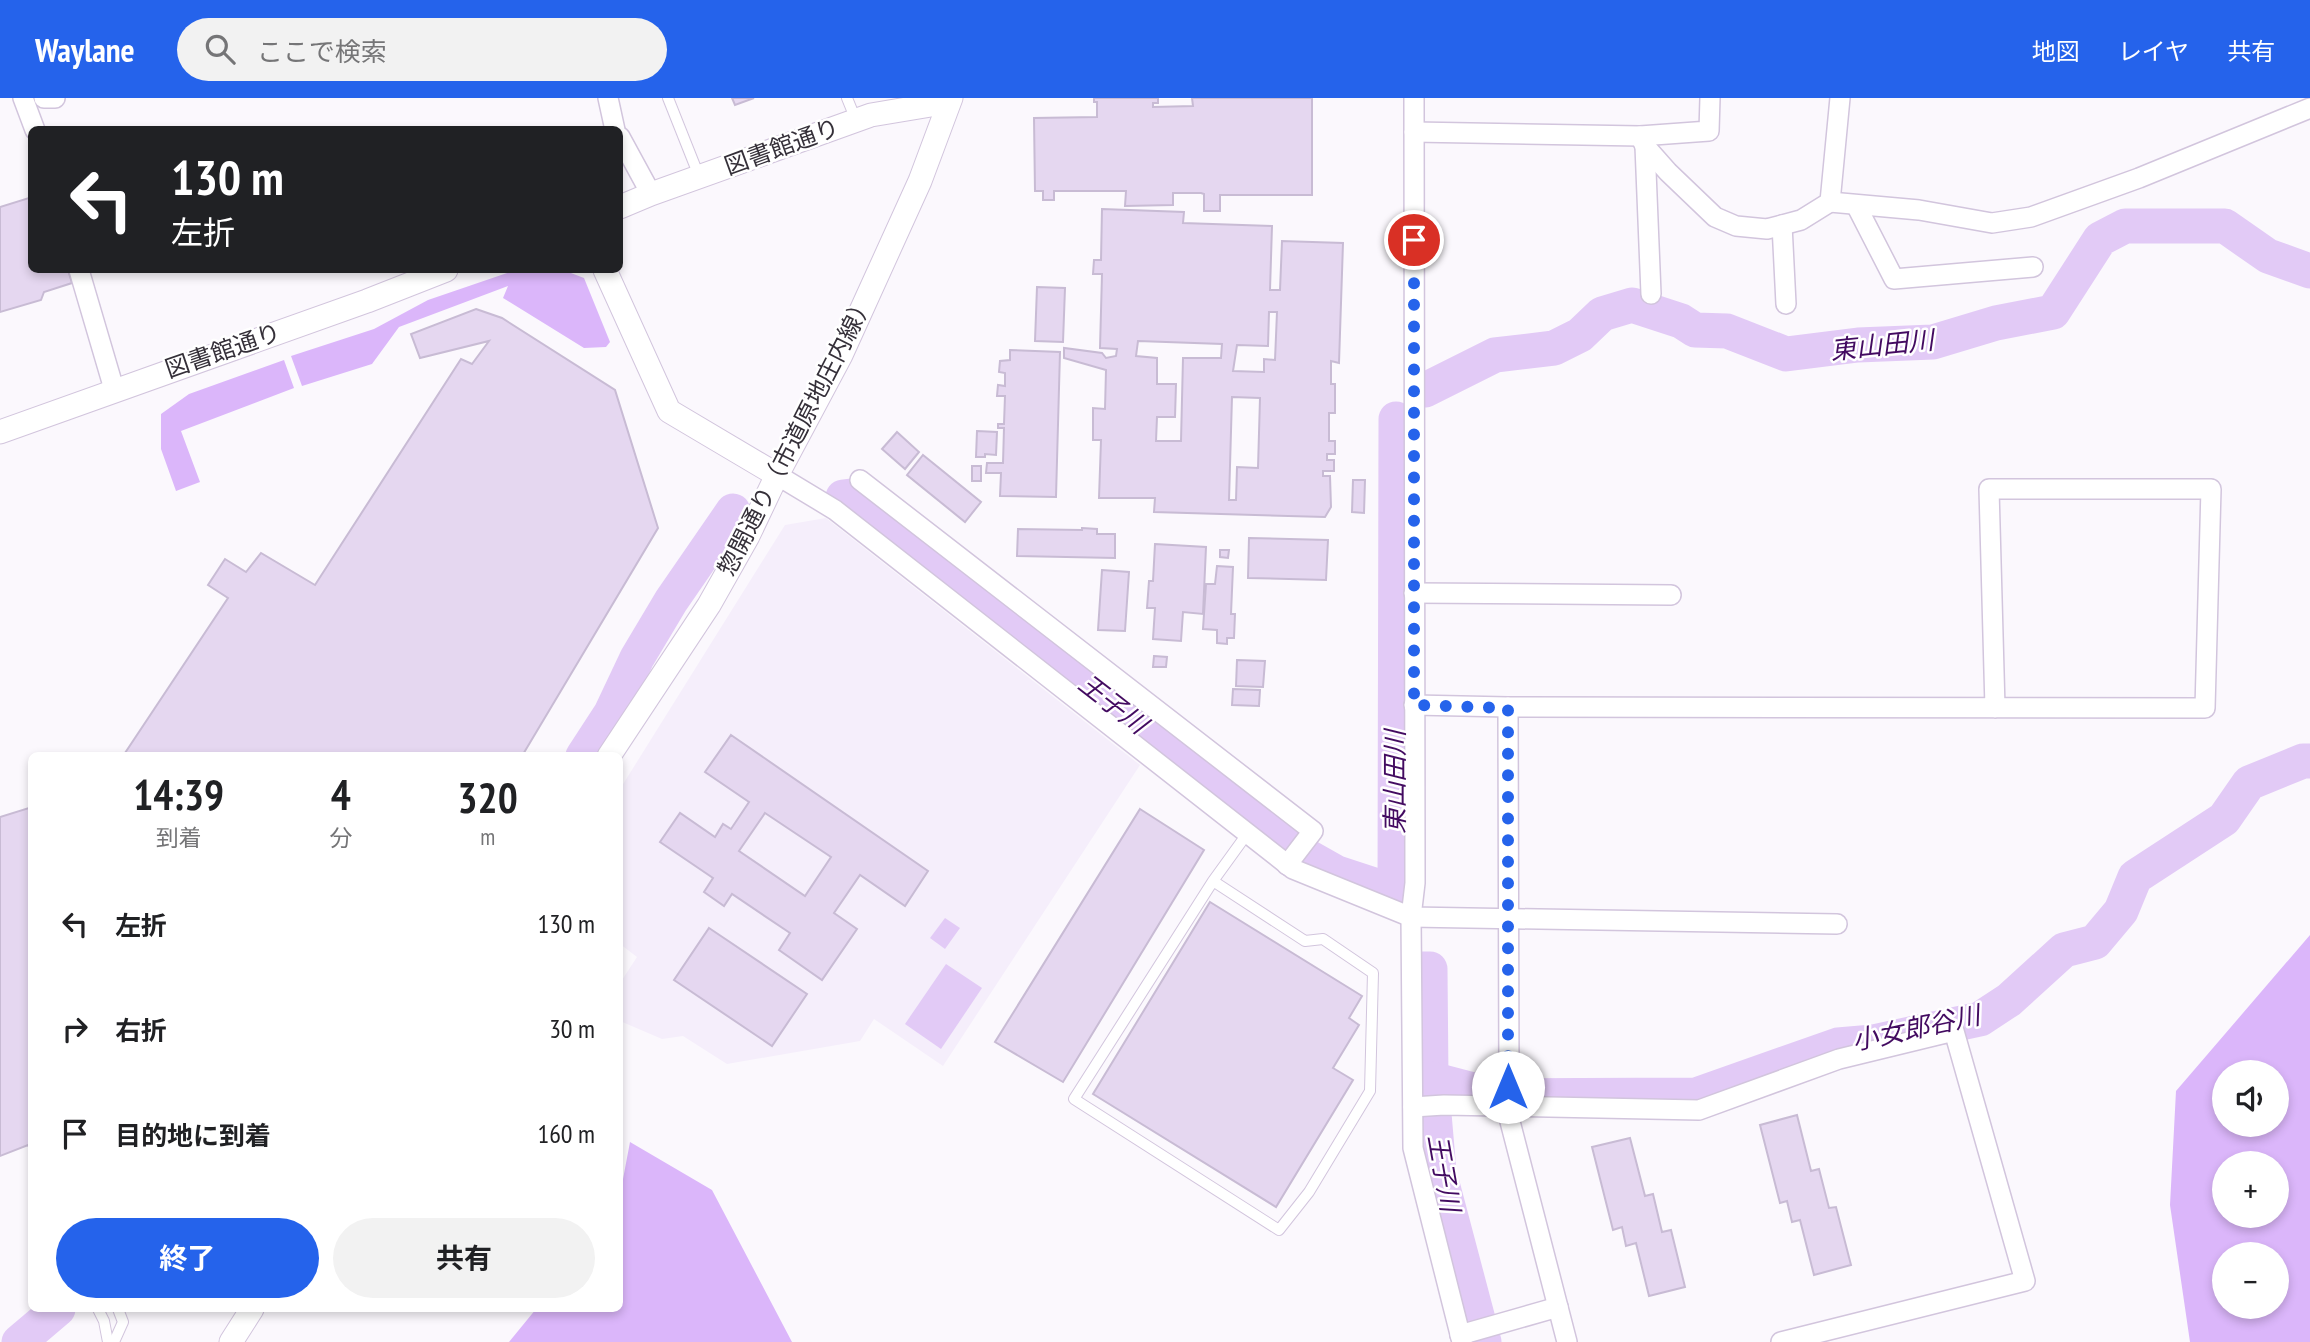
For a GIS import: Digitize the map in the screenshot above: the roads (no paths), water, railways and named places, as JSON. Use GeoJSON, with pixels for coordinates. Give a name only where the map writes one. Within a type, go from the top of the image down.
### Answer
{"type":"FeatureCollection","features":[{"type":"Feature","properties":{"kind":"street"},"geometry":{"type":"LineString","coordinates":[[23,98],[34,126]]}},
{"type":"Feature","properties":{"kind":"street"},"geometry":{"type":"LineString","coordinates":[[44,98],[55,98]]}},
{"type":"Feature","properties":{"kind":"street"},"geometry":{"type":"LineString","coordinates":[[608,98],[614,126]]}},
{"type":"Feature","properties":{"kind":"street"},"geometry":{"type":"LineString","coordinates":[[1414,98],[1415,883],[1410,917],[1416,1107],[1413,1148],[1463,1337],[1558,1307]]}},
{"type":"Feature","properties":{"kind":"street"},"geometry":{"type":"LineString","coordinates":[[1414,132],[1642,141],[1709,131],[1710,98]]}},
{"type":"Feature","properties":{"kind":"street"},"geometry":{"type":"LineString","coordinates":[[1830,202],[1839,98]]}},
{"type":"Feature","properties":{"kind":"street","name":"図書館通り"},"geometry":{"type":"LineString","coordinates":[[623,206],[871,115],[950,100]]}},
{"type":"Feature","properties":{"kind":"street","name":"惣開通り（市道原地庄内線）"},"geometry":{"type":"LineString","coordinates":[[612,752],[709,605],[748,536],[841,355],[920,181],[950,100]]}},
{"type":"Feature","properties":{"kind":"street"},"geometry":{"type":"LineString","coordinates":[[1642,141],[1668,172],[1715,217],[1736,226],[1768,229],[1801,220],[1830,202],[1919,210],[1992,223],[2031,217],[2138,178],[2310,108]]}},
{"type":"Feature","properties":{"kind":"street"},"geometry":{"type":"LineString","coordinates":[[1642,141],[1651,294]]}},
{"type":"Feature","properties":{"kind":"street"},"geometry":{"type":"LineString","coordinates":[[623,143],[651,194]]}},
{"type":"Feature","properties":{"kind":"street"},"geometry":{"type":"LineString","coordinates":[[1856,205],[1894,279],[2033,267]]}},
{"type":"Feature","properties":{"kind":"street"},"geometry":{"type":"LineString","coordinates":[[1782,225],[1786,304]]}},
{"type":"Feature","properties":{"kind":"street"},"geometry":{"type":"LineString","coordinates":[[80,273],[114,389]]}},
{"type":"Feature","properties":{"kind":"street","name":"図書館通り"},"geometry":{"type":"LineString","coordinates":[[0,432],[438,273]]}},
{"type":"Feature","properties":{"kind":"street"},"geometry":{"type":"LineString","coordinates":[[607,273],[669,411],[835,510],[1293,869],[1410,917],[1838,925]]}},
{"type":"Feature","properties":{"kind":"street"},"geometry":{"type":"LineString","coordinates":[[860,480],[1313,831],[1288,864]]}},
{"type":"Feature","properties":{"kind":"street"},"geometry":{"type":"LineString","coordinates":[[1414,705],[1508,708],[1995,708],[2205,708],[2211,489],[1989,489],[1995,708]]}},
{"type":"Feature","properties":{"kind":"street"},"geometry":{"type":"LineString","coordinates":[[1413,593],[1671,595]]}},
{"type":"Feature","properties":{"kind":"street"},"geometry":{"type":"LineString","coordinates":[[1508,708],[1507,1097],[1567,1342]]}},
{"type":"Feature","properties":{"kind":"street"},"geometry":{"type":"LineString","coordinates":[[1416,1107],[1507,1097],[1699,1110],[1839,1059],[1954,1031],[2025,1280],[1831,1336],[1781,1342]]}},
{"type":"Feature","properties":{"kind":"street"},"geometry":{"type":"LineString","coordinates":[[231,1342],[250,1312]]}},
{"type":"Feature","properties":{"kind":"lane"},"geometry":{"type":"LineString","coordinates":[[668,98],[699,176]]}},
{"type":"Feature","properties":{"kind":"lane"},"geometry":{"type":"LineString","coordinates":[[848,98],[856,120]]}},
{"type":"Feature","properties":{"kind":"lane"},"geometry":{"type":"LineString","coordinates":[[1213,881],[1306,941],[1323,939],[1373,973],[1370,1091],[1309,1192],[1279,1230],[1074,1099],[1213,881],[1247,834]]}},
{"type":"Feature","properties":{"kind":"lane"},"geometry":{"type":"LineString","coordinates":[[100,1312],[108,1342]]}},
{"type":"Feature","properties":{"kind":"lane"},"geometry":{"type":"LineString","coordinates":[[114,1342],[123,1322],[119,1312]]}},
{"type":"Feature","properties":{"kind":"waterway","name":"東山田川"},"geometry":{"type":"LineString","coordinates":[[1425,390],[1495,355],[1554,348],[1580,335],[1602,314],[1632,305],[1681,321],[1695,330],[1727,331],[1786,354],[1858,345],[1933,342],[1996,323],[2053,312],[2100,239],[2125,226],[2225,226],[2268,256],[2310,271]]}},
{"type":"Feature","properties":{"kind":"waterway","name":"王子川"},"geometry":{"type":"LineString","coordinates":[[843,497],[851,496],[1298,851],[1337,873],[1395,892],[1396,419]]}},
{"type":"Feature","properties":{"kind":"waterway","name":"王子川"},"geometry":{"type":"LineString","coordinates":[[586,752],[611,713],[637,658],[671,601],[733,511]]}},
{"type":"Feature","properties":{"kind":"waterway","name":"小女郎谷川"},"geometry":{"type":"LineString","coordinates":[[1431,1079],[1496,1096],[1696,1095],[1838,1045],[1873,1042],[1980,1019],[2009,1000],[2064,950],[2095,942],[2121,911],[2135,877],[2224,819],[2249,783],[2303,761],[2310,761]]}},
{"type":"Feature","properties":{"kind":"waterway","name":"王子川"},"geometry":{"type":"LineString","coordinates":[[1420,969],[1430,969],[1431,1079],[1439,1172],[1484,1342]]}},
{"type":"Feature","properties":{"kind":"waterway","name":"王子川"},"geometry":{"type":"LineString","coordinates":[[19,1342],[54,1312]]}}]}
